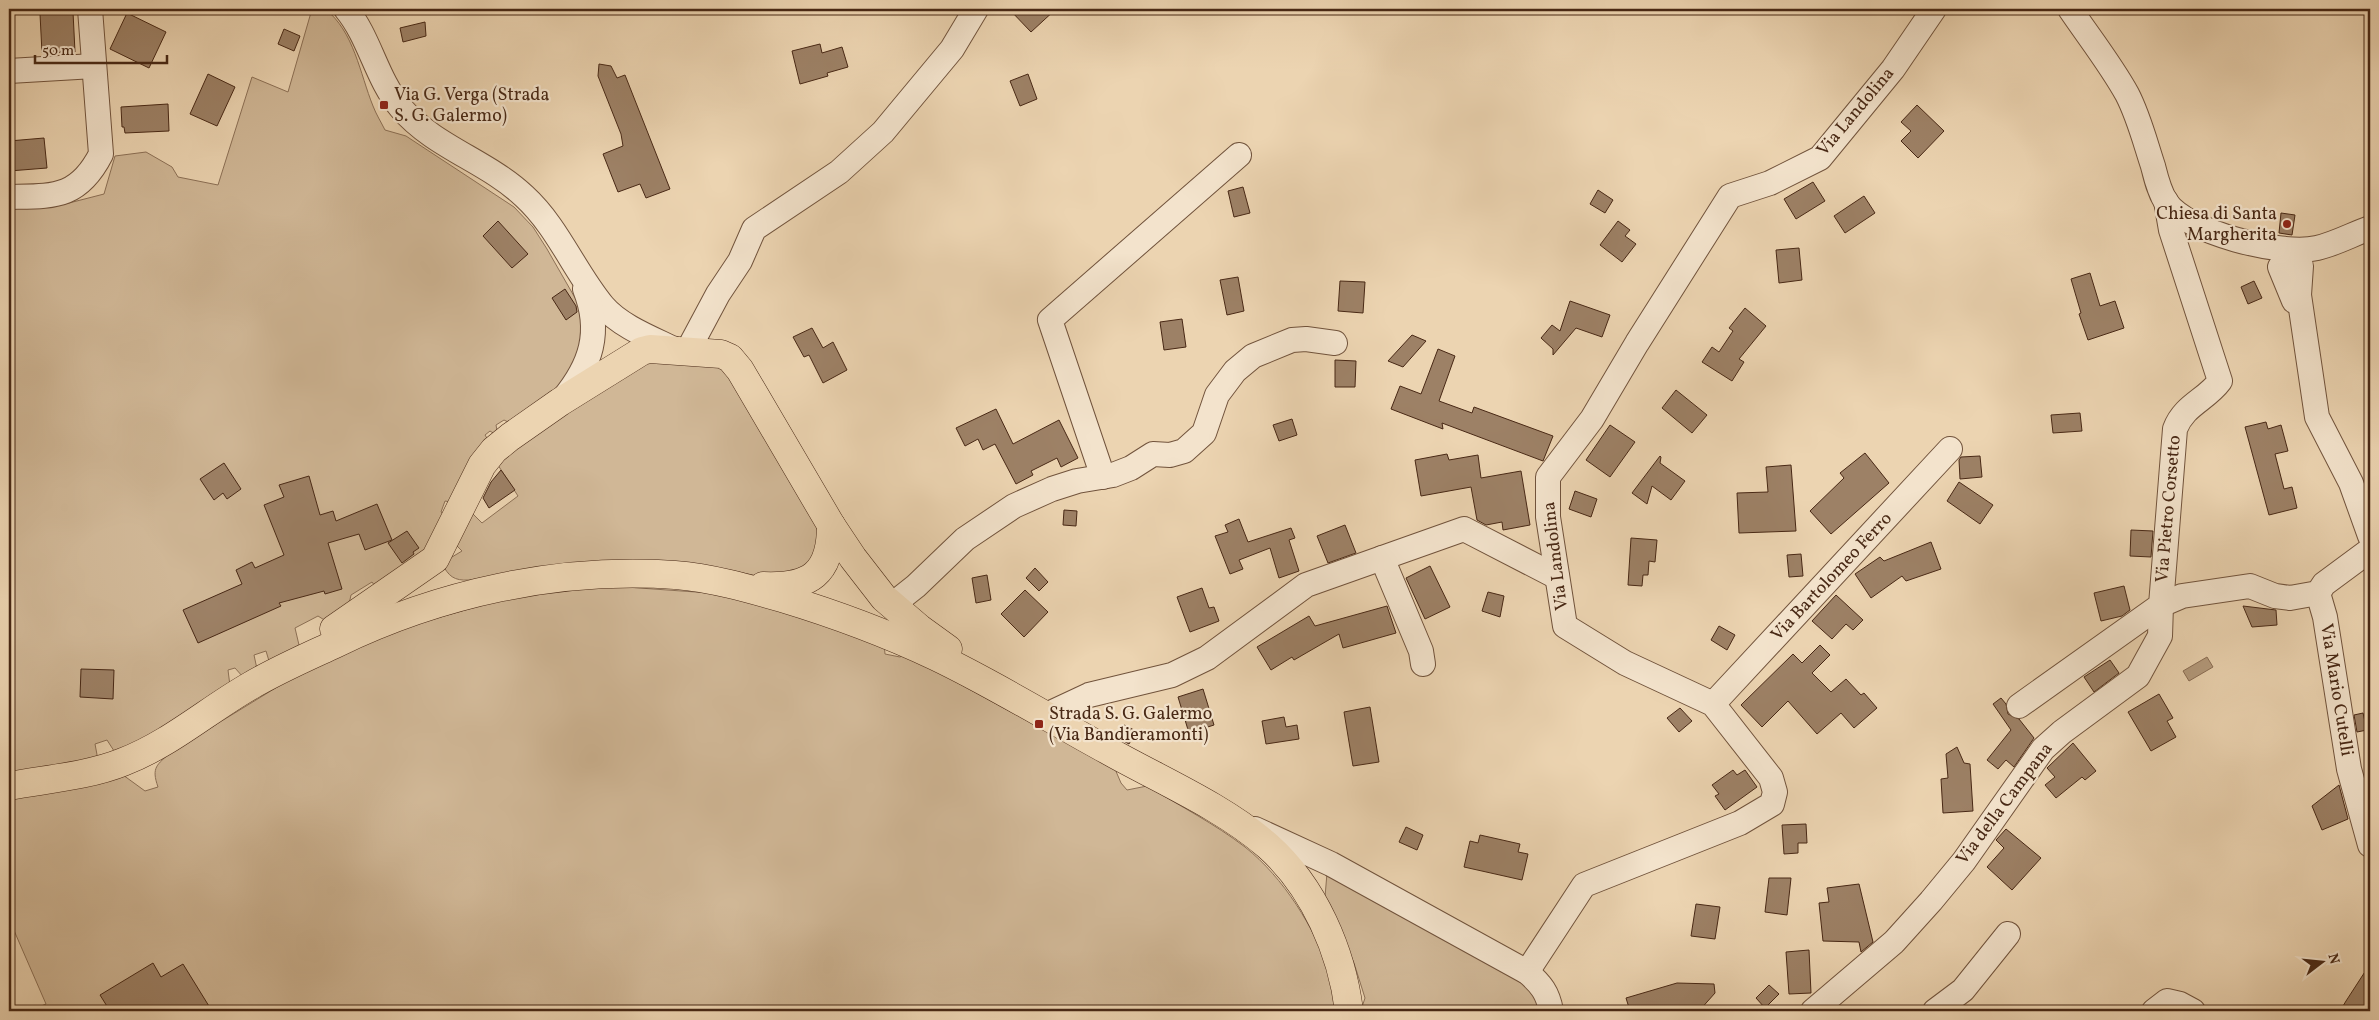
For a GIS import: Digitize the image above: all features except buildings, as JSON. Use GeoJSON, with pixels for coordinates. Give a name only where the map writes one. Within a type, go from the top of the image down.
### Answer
{"type":"FeatureCollection","features":[{"type":"Feature","properties":{"kind":"main road"},"geometry":{"type":"LineString","coordinates":[[486,590],[446,586],[439,580],[435,569],[435,560],[478,473],[494,450],[560,402],[642,351],[650,349],[721,354],[730,358],[740,370],[831,525],[853,558],[884,598],[896,619],[940,659],[1221,813],[1268,846],[1294,876],[1319,915],[1334,949],[1343,977],[1349,1011]]}},
{"type":"Feature","properties":{"kind":"main road"},"geometry":{"type":"LineString","coordinates":[[737,585],[782,587],[807,581],[818,574],[824,564],[831,541],[831,525]]}},
{"type":"Feature","properties":{"kind":"main road"},"geometry":{"type":"LineString","coordinates":[[9,786],[96,770],[135,757],[183,730],[435,560]]}},
{"type":"Feature","properties":{"kind":"main road"},"geometry":{"type":"LineString","coordinates":[[250,686],[378,623],[486,590],[528,581],[607,574],[677,575],[737,585],[816,608],[896,619]]}},
{"type":"Feature","properties":{"kind":"street"},"geometry":{"type":"LineString","coordinates":[[9,197],[54,196],[66,192],[78,185],[96,164],[101,154],[90,9]]}},
{"type":"Feature","properties":{"kind":"street"},"geometry":{"type":"LineString","coordinates":[[346,9],[362,34],[387,88],[412,120],[501,178],[523,195],[557,234],[576,267],[604,307],[629,326],[682,351],[740,261],[754,229],[839,172],[883,132],[952,49],[976,9]]}},
{"type":"Feature","properties":{"kind":"street","name":"Via Landolina"},"geometry":{"type":"LineString","coordinates":[[1527,972],[1584,885],[1740,823],[1772,804],[1775,792],[1771,778],[1713,704],[1625,663],[1565,626],[1548,517],[1548,477],[1592,419],[1637,343],[1730,196],[1770,183],[1820,158],[1893,68],[1934,9]]}},
{"type":"Feature","properties":{"kind":"street","name":"Via Pietro Corsetto"},"geometry":{"type":"LineString","coordinates":[[2070,9],[2128,95],[2166,201],[2175,244],[2220,380],[2214,389],[2188,407],[2180,417],[2175,429],[2161,605]]}},
{"type":"Feature","properties":{"kind":"street"},"geometry":{"type":"LineString","coordinates":[[9,71],[94,66]]}},
{"type":"Feature","properties":{"kind":"street"},"geometry":{"type":"LineString","coordinates":[[1103,477],[1050,320],[1240,155]]}},
{"type":"Feature","properties":{"kind":"street"},"geometry":{"type":"LineString","coordinates":[[2166,201],[2177,215],[2195,225],[2256,244],[2288,258],[2370,228]]}},
{"type":"Feature","properties":{"kind":"street"},"geometry":{"type":"LineString","coordinates":[[2175,244],[2182,235],[2195,225]]}},
{"type":"Feature","properties":{"kind":"street"},"geometry":{"type":"LineString","coordinates":[[2288,258],[2299,295],[2302,327],[2317,417],[2351,483],[2370,536]]}},
{"type":"Feature","properties":{"kind":"street"},"geometry":{"type":"LineString","coordinates":[[560,402],[576,383],[590,358],[593,340],[590,302],[576,267]]}},
{"type":"Feature","properties":{"kind":"street"},"geometry":{"type":"LineString","coordinates":[[896,619],[916,586],[965,539],[1014,506],[1052,489],[1077,481],[1103,477],[1131,468],[1153,454],[1170,455],[1184,451],[1204,433],[1217,395],[1235,371],[1253,356],[1292,340],[1306,339],[1335,343]]}},
{"type":"Feature","properties":{"kind":"street","name":"Via Bartolomeo Ferro"},"geometry":{"type":"LineString","coordinates":[[1713,704],[1950,449]]}},
{"type":"Feature","properties":{"kind":"street"},"geometry":{"type":"LineString","coordinates":[[1039,713],[1089,695],[1172,675],[1208,658],[1306,586],[1464,529],[1557,577]]}},
{"type":"Feature","properties":{"kind":"street"},"geometry":{"type":"LineString","coordinates":[[2020,706],[2161,605],[2182,596],[2210,590],[2250,586],[2275,596],[2290,598],[2318,593],[2324,584],[2370,550]]}},
{"type":"Feature","properties":{"kind":"street"},"geometry":{"type":"LineString","coordinates":[[1382,558],[1421,651],[1423,664]]}},
{"type":"Feature","properties":{"kind":"street","name":"Via Mario Cutelli"},"geometry":{"type":"LineString","coordinates":[[2318,593],[2328,635],[2349,769],[2370,845]]}},
{"type":"Feature","properties":{"kind":"street","name":"Via della Campana"},"geometry":{"type":"LineString","coordinates":[[1813,1011],[1894,942],[1931,901],[1964,861],[2043,749],[2062,732],[2138,676],[2160,636],[2161,605]]}},
{"type":"Feature","properties":{"kind":"street"},"geometry":{"type":"LineString","coordinates":[[1221,813],[1331,864],[1527,972],[1540,983],[1547,995],[1551,1011]]}},
{"type":"Feature","properties":{"kind":"street"},"geometry":{"type":"LineString","coordinates":[[1935,1011],[1962,990],[2008,934]]}},
{"type":"Feature","properties":{"kind":"street"},"geometry":{"type":"LineString","coordinates":[[2154,1011],[2167,1001],[2180,1004],[2193,1011]]}},
{"type":"Feature","properties":{"kind":"shaded area"},"geometry":{"type":"Polygon","coordinates":[[[312,9],[325,9],[343,29],[350,41],[374,109],[385,130],[406,136],[514,207],[533,227],[582,310],[586,326],[573,377],[514,425],[504,420],[496,425],[498,436],[490,431],[485,435],[490,443],[451,502],[445,501],[441,512],[446,516],[434,547],[378,590],[372,582],[351,595],[347,613],[329,623],[318,616],[295,628],[299,645],[269,661],[266,651],[254,655],[257,669],[243,677],[235,668],[228,670],[230,686],[133,748],[116,754],[107,740],[95,744],[98,760],[9,777],[9,207],[69,203],[104,194],[115,156],[146,152],[172,167],[178,177],[218,185],[252,77],[288,92],[312,9]]]}},
{"type":"Feature","properties":{"kind":"shaded area"},"geometry":{"type":"Polygon","coordinates":[[[641,359],[724,366],[821,525],[822,554],[781,581],[729,570],[562,564],[469,580],[459,580],[452,577],[442,563],[462,551],[453,542],[468,509],[482,523],[518,496],[496,462],[641,359]]]}},
{"type":"Feature","properties":{"kind":"shaded area"},"geometry":{"type":"Polygon","coordinates":[[[611,586],[724,594],[884,643],[885,654],[900,657],[905,654],[1115,769],[1121,783],[1127,790],[1147,786],[1185,808],[1245,847],[1259,859],[1285,888],[1306,921],[1323,956],[1331,978],[1336,1011],[29,1011],[46,1004],[9,919],[9,796],[123,775],[145,791],[158,787],[155,771],[162,760],[171,752],[305,670],[384,633],[525,593],[611,586]]]}},
{"type":"Feature","properties":{"kind":"shaded area"},"geometry":{"type":"Polygon","coordinates":[[[2207,657],[2213,667],[2189,681],[2183,671],[2207,657]]]}},
{"type":"Feature","properties":{"kind":"shaded area"},"geometry":{"type":"Polygon","coordinates":[[[1327,873],[1521,978],[1531,988],[1543,1011],[1354,1011],[1361,1010],[1365,998],[1354,963],[1325,897],[1327,873]]]}},
{"type":"Feature","properties":{"kind":"place","name":"Via G. Verga (Strada S. G. Galermo)"},"geometry":{"type":"Point","coordinates":[384,105]}},
{"type":"Feature","properties":{"kind":"place","name":"Chiesa di Santa Margherita"},"geometry":{"type":"Point","coordinates":[2287,224]}},
{"type":"Feature","properties":{"kind":"place","name":"Strada S. G. Galermo (Via Bandieramonti)"},"geometry":{"type":"Point","coordinates":[1039,724]}}]}
